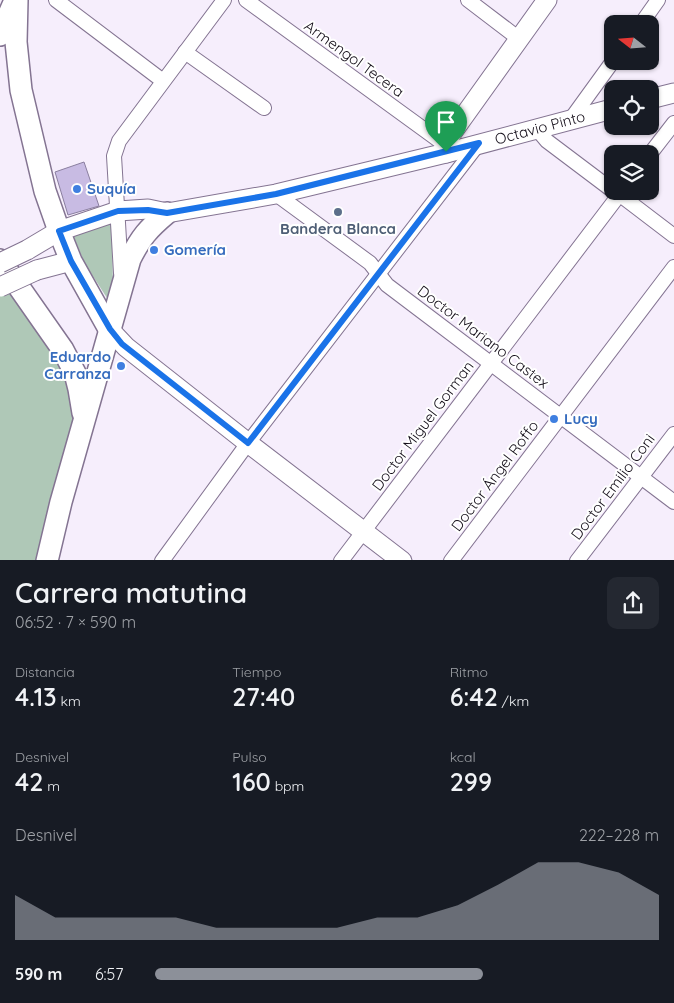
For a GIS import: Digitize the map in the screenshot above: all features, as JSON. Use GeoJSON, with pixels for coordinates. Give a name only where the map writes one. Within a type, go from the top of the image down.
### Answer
{"type":"FeatureCollection","features":[{"type":"Feature","properties":{"kind":"main road"},"geometry":{"type":"LineString","coordinates":[[0,35],[16,0]]}},
{"type":"Feature","properties":{"kind":"main road"},"geometry":{"type":"LineString","coordinates":[[16,0],[16,42],[21,90],[46,192],[71,261],[110,329],[122,344],[402,560]]}},
{"type":"Feature","properties":{"kind":"main road"},"geometry":{"type":"LineString","coordinates":[[445,148],[518,38],[547,0]]}},
{"type":"Feature","properties":{"kind":"main road"},"geometry":{"type":"LineString","coordinates":[[659,97],[674,93]]}},
{"type":"Feature","properties":{"kind":"main road","name":"Octavio Pinto"},"geometry":{"type":"LineString","coordinates":[[0,262],[27,250],[59,231],[118,211],[148,210],[167,213],[276,194],[445,148],[479,143],[604,111]]}},
{"type":"Feature","properties":{"kind":"main road"},"geometry":{"type":"LineString","coordinates":[[47,560],[61,502],[130,259],[139,240],[167,213]]}},
{"type":"Feature","properties":{"kind":"main road"},"geometry":{"type":"LineString","coordinates":[[0,287],[37,270],[71,261]]}},
{"type":"Feature","properties":{"kind":"main road"},"geometry":{"type":"LineString","coordinates":[[0,262],[63,350],[75,373],[80,389],[84,424]]}},
{"type":"Feature","properties":{"kind":"street"},"geometry":{"type":"LineString","coordinates":[[56,0],[163,81]]}},
{"type":"Feature","properties":{"kind":"street"},"geometry":{"type":"LineString","coordinates":[[122,291],[114,156],[119,141],[224,0]]}},
{"type":"Feature","properties":{"kind":"street","name":"Armengol Tecera"},"geometry":{"type":"LineString","coordinates":[[246,0],[445,148]]}},
{"type":"Feature","properties":{"kind":"street"},"geometry":{"type":"LineString","coordinates":[[468,0],[518,38]]}},
{"type":"Feature","properties":{"kind":"street"},"geometry":{"type":"LineString","coordinates":[[647,15],[658,0]]}},
{"type":"Feature","properties":{"kind":"street"},"geometry":{"type":"LineString","coordinates":[[185,52],[264,108]]}},
{"type":"Feature","properties":{"kind":"street"},"geometry":{"type":"LineString","coordinates":[[571,120],[607,70]]}},
{"type":"Feature","properties":{"kind":"street"},"geometry":{"type":"LineString","coordinates":[[657,145],[674,123]]}},
{"type":"Feature","properties":{"kind":"street"},"geometry":{"type":"LineString","coordinates":[[536,128],[547,141],[604,183]]}},
{"type":"Feature","properties":{"kind":"street"},"geometry":{"type":"LineString","coordinates":[[162,560],[248,443],[479,143]]}},
{"type":"Feature","properties":{"kind":"street","name":"Doctor Mariano Castex"},"geometry":{"type":"LineString","coordinates":[[276,194],[370,263],[387,285],[674,502]]}},
{"type":"Feature","properties":{"kind":"street","name":"Doctor Miguel Gorman"},"geometry":{"type":"LineString","coordinates":[[341,560],[491,364],[611,200]]}},
{"type":"Feature","properties":{"kind":"street"},"geometry":{"type":"LineString","coordinates":[[627,200],[674,236]]}},
{"type":"Feature","properties":{"kind":"street","name":"Doctor Ángel Roffo"},"geometry":{"type":"LineString","coordinates":[[451,560],[674,267]]}},
{"type":"Feature","properties":{"kind":"street","name":"Doctor Emilio Coni"},"geometry":{"type":"LineString","coordinates":[[577,560],[674,434]]}},
{"type":"Feature","properties":{"kind":"green space"},"geometry":{"type":"Polygon","coordinates":[[[112,220],[113,289],[109,301],[85,264],[72,233],[112,220]]]}},
{"type":"Feature","properties":{"kind":"green space"},"geometry":{"type":"Polygon","coordinates":[[[0,260],[79,389],[47,560],[0,560],[0,260]]]}},
{"type":"Feature","properties":{"kind":"building","name":"Suquía"},"geometry":{"type":"Polygon","coordinates":[[[84,162],[99,206],[68,215],[55,172],[84,162]]]}},
{"type":"Feature","properties":{"kind":"place","name":"Suquía"},"geometry":{"type":"Point","coordinates":[77,189]}},
{"type":"Feature","properties":{"kind":"place","name":"Bandera Blanca"},"geometry":{"type":"Point","coordinates":[338,212]}},
{"type":"Feature","properties":{"kind":"place","name":"Gomería"},"geometry":{"type":"Point","coordinates":[154,250]}},
{"type":"Feature","properties":{"kind":"place","name":"Eduardo Carranza"},"geometry":{"type":"Point","coordinates":[121,366]}},
{"type":"Feature","properties":{"kind":"place","name":"Lucy"},"geometry":{"type":"Point","coordinates":[554,419]}},
{"type":"Feature","properties":{"kind":"route"},"geometry":{"type":"LineString","coordinates":[[479,143],[248,443],[122,344],[110,329],[90,291],[71,261],[59,231],[118,211],[148,210],[167,213],[276,194],[446,152],[479,143]]}}]}
